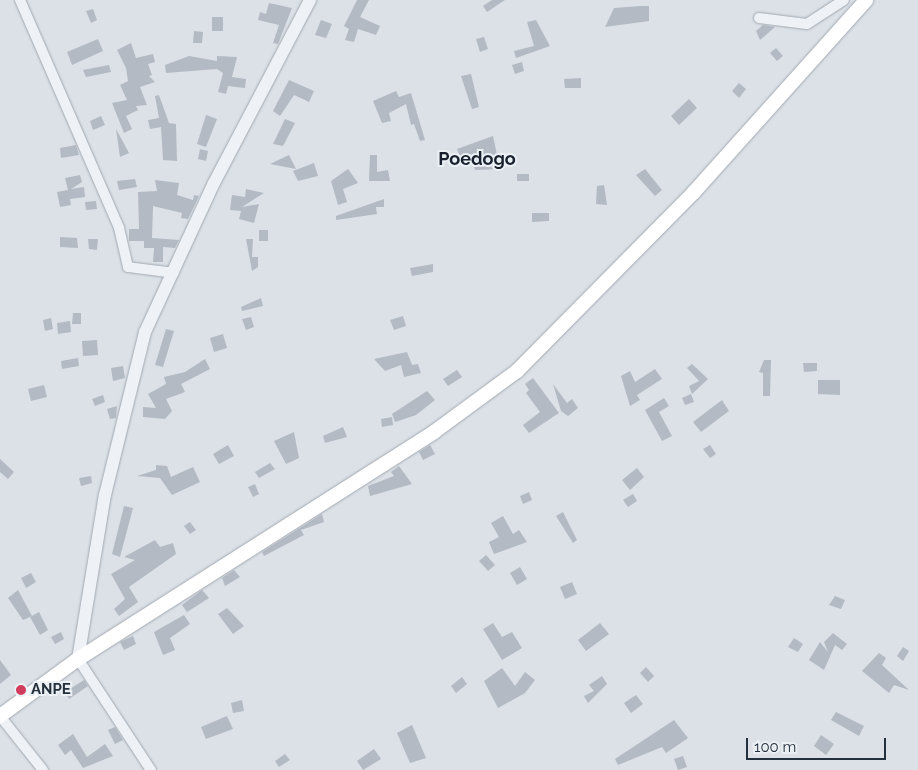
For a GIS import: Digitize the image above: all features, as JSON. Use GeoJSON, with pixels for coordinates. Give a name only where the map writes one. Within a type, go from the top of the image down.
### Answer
{"type":"FeatureCollection","features":[{"type":"Feature","properties":{"kind":"main road"},"geometry":{"type":"LineString","coordinates":[[0,716],[78,659],[434,432],[517,371],[694,192],[866,0]]}},
{"type":"Feature","properties":{"kind":"street"},"geometry":{"type":"LineString","coordinates":[[20,0],[119,228],[128,267],[174,273]]}},
{"type":"Feature","properties":{"kind":"street"},"geometry":{"type":"LineString","coordinates":[[151,770],[78,659],[105,495],[143,342],[214,183],[310,0]]}},
{"type":"Feature","properties":{"kind":"street"},"geometry":{"type":"LineString","coordinates":[[758,18],[807,24],[844,0]]}},
{"type":"Feature","properties":{"kind":"street"},"geometry":{"type":"LineString","coordinates":[[0,716],[43,770]]}},
{"type":"Feature","properties":{"kind":"building"},"geometry":{"type":"Polygon","coordinates":[[[357,0],[369,0],[360,17],[380,26],[376,35],[358,29],[354,42],[345,40],[349,29],[344,26],[357,0]]]}},
{"type":"Feature","properties":{"kind":"building"},"geometry":{"type":"Polygon","coordinates":[[[492,0],[505,0],[487,12],[483,6],[492,0]]]}},
{"type":"Feature","properties":{"kind":"building"},"geometry":{"type":"Polygon","coordinates":[[[269,3],[292,8],[278,44],[273,43],[279,25],[258,20],[260,12],[266,14],[269,3]]]}},
{"type":"Feature","properties":{"kind":"building"},"geometry":{"type":"Polygon","coordinates":[[[649,6],[649,21],[605,27],[614,8],[649,6]]]}},
{"type":"Feature","properties":{"kind":"building"},"geometry":{"type":"Polygon","coordinates":[[[93,9],[97,20],[91,23],[86,11],[93,9]]]}},
{"type":"Feature","properties":{"kind":"building"},"geometry":{"type":"Polygon","coordinates":[[[212,17],[223,17],[223,31],[212,31],[212,17]]]}},
{"type":"Feature","properties":{"kind":"building"},"geometry":{"type":"Polygon","coordinates":[[[321,20],[332,24],[326,38],[315,35],[321,20]]]}},
{"type":"Feature","properties":{"kind":"building"},"geometry":{"type":"Polygon","coordinates":[[[536,20],[550,46],[516,58],[514,51],[534,46],[527,22],[536,20]]]}},
{"type":"Feature","properties":{"kind":"building"},"geometry":{"type":"Polygon","coordinates":[[[763,25],[775,27],[760,40],[756,31],[763,25]]]}},
{"type":"Feature","properties":{"kind":"building"},"geometry":{"type":"Polygon","coordinates":[[[194,31],[203,32],[202,43],[193,43],[194,31]]]}},
{"type":"Feature","properties":{"kind":"building"},"geometry":{"type":"Polygon","coordinates":[[[484,37],[488,49],[480,52],[476,39],[484,37]]]}},
{"type":"Feature","properties":{"kind":"building"},"geometry":{"type":"Polygon","coordinates":[[[98,39],[103,51],[72,65],[67,52],[98,39]]]}},
{"type":"Feature","properties":{"kind":"building"},"geometry":{"type":"Polygon","coordinates":[[[131,43],[136,58],[153,54],[155,62],[148,64],[152,75],[149,76],[155,82],[140,87],[147,105],[136,106],[138,110],[126,116],[132,129],[124,133],[112,103],[127,100],[120,85],[128,81],[126,68],[117,50],[131,43]]]}},
{"type":"Feature","properties":{"kind":"building"},"geometry":{"type":"Polygon","coordinates":[[[776,48],[783,56],[777,61],[770,53],[776,48]]]}},
{"type":"Feature","properties":{"kind":"building"},"geometry":{"type":"Polygon","coordinates":[[[189,56],[217,61],[217,56],[237,57],[232,77],[246,79],[245,88],[228,86],[226,94],[218,92],[223,73],[217,69],[166,73],[165,65],[189,56]]]}},
{"type":"Feature","properties":{"kind":"building"},"geometry":{"type":"Polygon","coordinates":[[[522,62],[524,71],[515,74],[512,65],[522,62]]]}},
{"type":"Feature","properties":{"kind":"building"},"geometry":{"type":"Polygon","coordinates":[[[109,65],[111,72],[86,77],[83,70],[109,65]]]}},
{"type":"Feature","properties":{"kind":"building"},"geometry":{"type":"Polygon","coordinates":[[[471,74],[479,107],[472,109],[461,76],[471,74]]]}},
{"type":"Feature","properties":{"kind":"building"},"geometry":{"type":"Polygon","coordinates":[[[581,78],[581,88],[565,88],[564,79],[581,78]]]}},
{"type":"Feature","properties":{"kind":"building"},"geometry":{"type":"Polygon","coordinates":[[[289,80],[314,91],[309,102],[294,95],[280,116],[273,111],[289,80]]]}},
{"type":"Feature","properties":{"kind":"building"},"geometry":{"type":"Polygon","coordinates":[[[739,83],[746,89],[739,98],[732,91],[739,83]]]}},
{"type":"Feature","properties":{"kind":"building"},"geometry":{"type":"Polygon","coordinates":[[[396,91],[399,97],[411,93],[425,140],[420,141],[414,124],[411,125],[406,104],[389,113],[391,121],[382,123],[373,101],[396,91]]]}},
{"type":"Feature","properties":{"kind":"building"},"geometry":{"type":"Polygon","coordinates":[[[159,95],[169,123],[176,124],[177,161],[163,160],[161,127],[150,129],[148,120],[159,118],[155,96],[159,95]]]}},
{"type":"Feature","properties":{"kind":"building"},"geometry":{"type":"Polygon","coordinates":[[[689,99],[697,108],[679,125],[671,116],[689,99]]]}},
{"type":"Feature","properties":{"kind":"building"},"geometry":{"type":"Polygon","coordinates":[[[206,115],[217,119],[206,147],[197,144],[206,115]]]}},
{"type":"Feature","properties":{"kind":"building"},"geometry":{"type":"Polygon","coordinates":[[[101,116],[105,125],[93,130],[90,121],[101,116]]]}},
{"type":"Feature","properties":{"kind":"building"},"geometry":{"type":"Polygon","coordinates":[[[285,119],[295,123],[283,146],[273,144],[285,119]]]}},
{"type":"Feature","properties":{"kind":"building"},"geometry":{"type":"Polygon","coordinates":[[[116,129],[129,153],[120,157],[116,129]]]}},
{"type":"Feature","properties":{"kind":"building"},"geometry":{"type":"Polygon","coordinates":[[[493,136],[500,169],[475,170],[471,154],[461,159],[457,149],[493,136]]]}},
{"type":"Feature","properties":{"kind":"building"},"geometry":{"type":"Polygon","coordinates":[[[76,145],[79,155],[61,158],[60,148],[76,145]]]}},
{"type":"Feature","properties":{"kind":"building"},"geometry":{"type":"Polygon","coordinates":[[[200,149],[208,151],[206,161],[198,159],[200,149]]]}},
{"type":"Feature","properties":{"kind":"building"},"geometry":{"type":"Polygon","coordinates":[[[289,155],[296,169],[270,164],[289,155]]]}},
{"type":"Feature","properties":{"kind":"building"},"geometry":{"type":"Polygon","coordinates":[[[370,155],[377,155],[377,172],[388,170],[390,181],[369,181],[370,155]]]}},
{"type":"Feature","properties":{"kind":"building"},"geometry":{"type":"Polygon","coordinates":[[[314,163],[318,176],[298,181],[293,171],[314,163]]]}},
{"type":"Feature","properties":{"kind":"building"},"geometry":{"type":"Polygon","coordinates":[[[348,169],[358,183],[343,189],[347,202],[338,205],[331,181],[348,169]]]}},
{"type":"Feature","properties":{"kind":"building"},"geometry":{"type":"Polygon","coordinates":[[[645,169],[662,190],[655,196],[636,175],[645,169]]]}},
{"type":"Feature","properties":{"kind":"building"},"geometry":{"type":"Polygon","coordinates":[[[517,174],[529,174],[529,181],[517,181],[517,174]]]}},
{"type":"Feature","properties":{"kind":"building"},"geometry":{"type":"Polygon","coordinates":[[[80,175],[82,182],[71,189],[84,187],[85,197],[70,199],[71,205],[60,207],[57,192],[68,190],[65,178],[80,175]]]}},
{"type":"Feature","properties":{"kind":"building"},"geometry":{"type":"Polygon","coordinates":[[[135,179],[137,187],[119,190],[117,181],[135,179]]]}},
{"type":"Feature","properties":{"kind":"building"},"geometry":{"type":"Polygon","coordinates":[[[155,180],[179,183],[177,195],[193,200],[194,195],[199,196],[188,219],[181,218],[182,213],[153,206],[152,238],[179,240],[175,248],[163,247],[163,262],[153,262],[154,248],[144,248],[144,241],[129,241],[129,229],[139,229],[138,192],[157,191],[155,180]]]}},
{"type":"Feature","properties":{"kind":"building"},"geometry":{"type":"Polygon","coordinates":[[[604,185],[607,205],[596,204],[597,186],[604,185]]]}},
{"type":"Feature","properties":{"kind":"building"},"geometry":{"type":"Polygon","coordinates":[[[246,189],[264,193],[242,207],[259,204],[254,223],[239,219],[241,211],[230,210],[232,195],[245,197],[246,189]]]}},
{"type":"Feature","properties":{"kind":"building"},"geometry":{"type":"Polygon","coordinates":[[[384,199],[384,207],[376,207],[377,214],[336,220],[336,216],[384,199]]]}},
{"type":"Feature","properties":{"kind":"building"},"geometry":{"type":"Polygon","coordinates":[[[96,201],[97,209],[86,210],[85,202],[96,201]]]}},
{"type":"Feature","properties":{"kind":"building"},"geometry":{"type":"Polygon","coordinates":[[[532,213],[549,213],[549,221],[532,222],[532,213]]]}},
{"type":"Feature","properties":{"kind":"building"},"geometry":{"type":"Polygon","coordinates":[[[259,230],[268,230],[268,241],[259,241],[259,230]]]}},
{"type":"Feature","properties":{"kind":"building"},"geometry":{"type":"Polygon","coordinates":[[[60,237],[77,238],[78,248],[60,247],[60,237]]]}},
{"type":"Feature","properties":{"kind":"building"},"geometry":{"type":"Polygon","coordinates":[[[88,239],[98,239],[97,250],[89,249],[88,239]]]}},
{"type":"Feature","properties":{"kind":"building"},"geometry":{"type":"Polygon","coordinates":[[[246,239],[253,239],[252,257],[258,257],[258,267],[252,271],[246,239]]]}},
{"type":"Feature","properties":{"kind":"building"},"geometry":{"type":"Polygon","coordinates":[[[433,264],[433,272],[412,276],[410,268],[433,264]]]}},
{"type":"Feature","properties":{"kind":"building"},"geometry":{"type":"Polygon","coordinates":[[[261,298],[263,306],[242,311],[241,307],[261,298]]]}},
{"type":"Feature","properties":{"kind":"building"},"geometry":{"type":"Polygon","coordinates":[[[73,313],[81,313],[81,324],[72,324],[73,313]]]}},
{"type":"Feature","properties":{"kind":"building"},"geometry":{"type":"Polygon","coordinates":[[[403,316],[406,326],[394,330],[390,320],[403,316]]]}},
{"type":"Feature","properties":{"kind":"building"},"geometry":{"type":"Polygon","coordinates":[[[251,317],[254,327],[246,330],[242,319],[251,317]]]}},
{"type":"Feature","properties":{"kind":"building"},"geometry":{"type":"Polygon","coordinates":[[[51,318],[53,329],[45,331],[43,320],[51,318]]]}},
{"type":"Feature","properties":{"kind":"building"},"geometry":{"type":"Polygon","coordinates":[[[70,321],[71,332],[58,334],[57,323],[70,321]]]}},
{"type":"Feature","properties":{"kind":"building"},"geometry":{"type":"Polygon","coordinates":[[[166,329],[174,331],[163,367],[155,365],[166,329]]]}},
{"type":"Feature","properties":{"kind":"building"},"geometry":{"type":"Polygon","coordinates":[[[223,334],[227,348],[214,352],[210,338],[223,334]]]}},
{"type":"Feature","properties":{"kind":"building"},"geometry":{"type":"Polygon","coordinates":[[[97,340],[98,355],[83,356],[82,341],[97,340]]]}},
{"type":"Feature","properties":{"kind":"building"},"geometry":{"type":"Polygon","coordinates":[[[407,352],[412,365],[418,364],[421,373],[404,377],[401,365],[385,371],[374,359],[407,352]]]}},
{"type":"Feature","properties":{"kind":"building"},"geometry":{"type":"Polygon","coordinates":[[[78,358],[79,366],[62,369],[61,361],[78,358]]]}},
{"type":"Feature","properties":{"kind":"building"},"geometry":{"type":"Polygon","coordinates":[[[205,359],[210,369],[181,384],[185,392],[166,399],[172,411],[165,419],[143,417],[143,407],[156,408],[148,394],[166,384],[164,377],[185,372],[205,359]]]}},
{"type":"Feature","properties":{"kind":"building"},"geometry":{"type":"Polygon","coordinates":[[[764,360],[771,360],[770,396],[763,396],[763,373],[759,372],[764,360]]]}},
{"type":"Feature","properties":{"kind":"building"},"geometry":{"type":"Polygon","coordinates":[[[803,363],[817,363],[817,371],[804,372],[803,363]]]}},
{"type":"Feature","properties":{"kind":"building"},"geometry":{"type":"Polygon","coordinates":[[[692,364],[708,379],[692,394],[689,386],[699,381],[687,368],[692,364]]]}},
{"type":"Feature","properties":{"kind":"building"},"geometry":{"type":"Polygon","coordinates":[[[123,366],[125,378],[113,381],[111,368],[123,366]]]}},
{"type":"Feature","properties":{"kind":"building"},"geometry":{"type":"Polygon","coordinates":[[[655,369],[662,379],[637,395],[640,400],[630,406],[621,376],[630,371],[635,382],[655,369]]]}},
{"type":"Feature","properties":{"kind":"building"},"geometry":{"type":"Polygon","coordinates":[[[457,370],[462,377],[448,386],[443,379],[457,370]]]}},
{"type":"Feature","properties":{"kind":"building"},"geometry":{"type":"Polygon","coordinates":[[[533,378],[559,413],[529,433],[523,425],[540,412],[526,393],[529,390],[525,384],[533,378]]]}},
{"type":"Feature","properties":{"kind":"building"},"geometry":{"type":"Polygon","coordinates":[[[818,380],[840,380],[840,395],[818,394],[818,380]]]}},
{"type":"Feature","properties":{"kind":"building"},"geometry":{"type":"Polygon","coordinates":[[[553,384],[567,403],[572,399],[578,408],[568,416],[561,411],[553,384]]]}},
{"type":"Feature","properties":{"kind":"building"},"geometry":{"type":"Polygon","coordinates":[[[44,385],[47,397],[31,401],[28,389],[44,385]]]}},
{"type":"Feature","properties":{"kind":"building"},"geometry":{"type":"Polygon","coordinates":[[[427,391],[435,400],[416,415],[395,422],[392,414],[427,391]]]}},
{"type":"Feature","properties":{"kind":"building"},"geometry":{"type":"Polygon","coordinates":[[[691,394],[694,402],[685,405],[682,398],[691,394]]]}},
{"type":"Feature","properties":{"kind":"building"},"geometry":{"type":"Polygon","coordinates":[[[103,395],[105,402],[95,406],[92,399],[103,395]]]}},
{"type":"Feature","properties":{"kind":"building"},"geometry":{"type":"Polygon","coordinates":[[[664,398],[669,406],[659,412],[672,436],[662,441],[645,410],[664,398]]]}},
{"type":"Feature","properties":{"kind":"building"},"geometry":{"type":"Polygon","coordinates":[[[722,400],[729,411],[701,432],[693,422],[722,400]]]}},
{"type":"Feature","properties":{"kind":"building"},"geometry":{"type":"Polygon","coordinates":[[[117,406],[116,418],[110,419],[107,409],[117,406]]]}},
{"type":"Feature","properties":{"kind":"building"},"geometry":{"type":"Polygon","coordinates":[[[392,417],[393,425],[382,427],[381,419],[392,417]]]}},
{"type":"Feature","properties":{"kind":"building"},"geometry":{"type":"Polygon","coordinates":[[[343,427],[347,437],[325,443],[323,436],[343,427]]]}},
{"type":"Feature","properties":{"kind":"building"},"geometry":{"type":"Polygon","coordinates":[[[294,432],[299,458],[286,464],[274,441],[294,432]]]}},
{"type":"Feature","properties":{"kind":"building"},"geometry":{"type":"Polygon","coordinates":[[[228,445],[234,456],[219,464],[213,454],[228,445]]]}},
{"type":"Feature","properties":{"kind":"building"},"geometry":{"type":"Polygon","coordinates":[[[430,445],[435,454],[423,460],[419,452],[430,445]]]}},
{"type":"Feature","properties":{"kind":"building"},"geometry":{"type":"Polygon","coordinates":[[[710,445],[716,454],[710,458],[703,449],[710,445]]]}},
{"type":"Feature","properties":{"kind":"building"},"geometry":{"type":"Polygon","coordinates":[[[0,459],[14,472],[8,479],[0,472],[0,459]]]}},
{"type":"Feature","properties":{"kind":"building"},"geometry":{"type":"Polygon","coordinates":[[[270,463],[275,469],[259,478],[255,472],[270,463]]]}},
{"type":"Feature","properties":{"kind":"building"},"geometry":{"type":"Polygon","coordinates":[[[156,465],[167,466],[171,477],[193,467],[200,482],[172,495],[160,478],[137,476],[156,470],[156,465]]]}},
{"type":"Feature","properties":{"kind":"building"},"geometry":{"type":"Polygon","coordinates":[[[399,466],[412,484],[370,496],[368,486],[394,476],[391,472],[399,466]]]}},
{"type":"Feature","properties":{"kind":"building"},"geometry":{"type":"Polygon","coordinates":[[[637,468],[644,477],[630,490],[622,480],[637,468]]]}},
{"type":"Feature","properties":{"kind":"building"},"geometry":{"type":"Polygon","coordinates":[[[91,476],[92,483],[81,486],[79,478],[91,476]]]}},
{"type":"Feature","properties":{"kind":"building"},"geometry":{"type":"Polygon","coordinates":[[[255,484],[259,494],[253,497],[248,487],[255,484]]]}},
{"type":"Feature","properties":{"kind":"building"},"geometry":{"type":"Polygon","coordinates":[[[529,492],[532,500],[523,504],[520,496],[529,492]]]}},
{"type":"Feature","properties":{"kind":"building"},"geometry":{"type":"Polygon","coordinates":[[[633,494],[637,501],[628,507],[623,500],[633,494]]]}},
{"type":"Feature","properties":{"kind":"building"},"geometry":{"type":"Polygon","coordinates":[[[124,506],[133,508],[120,557],[112,554],[124,506]]]}},
{"type":"Feature","properties":{"kind":"building"},"geometry":{"type":"Polygon","coordinates":[[[563,512],[577,540],[573,543],[556,516],[563,512]]]}},
{"type":"Feature","properties":{"kind":"building"},"geometry":{"type":"Polygon","coordinates":[[[322,514],[324,522],[301,530],[304,535],[264,556],[262,552],[322,514]]]}},
{"type":"Feature","properties":{"kind":"building"},"geometry":{"type":"Polygon","coordinates":[[[503,516],[513,534],[519,530],[527,542],[494,554],[489,542],[499,537],[491,523],[503,516]]]}},
{"type":"Feature","properties":{"kind":"building"},"geometry":{"type":"Polygon","coordinates":[[[190,522],[196,530],[190,534],[184,526],[190,522]]]}},
{"type":"Feature","properties":{"kind":"building"},"geometry":{"type":"Polygon","coordinates":[[[155,540],[160,547],[173,543],[176,554],[129,587],[138,602],[119,616],[114,609],[125,599],[111,574],[135,560],[124,557],[155,540]]]}},
{"type":"Feature","properties":{"kind":"building"},"geometry":{"type":"Polygon","coordinates":[[[486,555],[495,565],[488,571],[479,561],[486,555]]]}},
{"type":"Feature","properties":{"kind":"building"},"geometry":{"type":"Polygon","coordinates":[[[520,567],[527,579],[517,585],[510,573],[520,567]]]}},
{"type":"Feature","properties":{"kind":"building"},"geometry":{"type":"Polygon","coordinates":[[[234,570],[240,577],[225,586],[222,578],[234,570]]]}},
{"type":"Feature","properties":{"kind":"building"},"geometry":{"type":"Polygon","coordinates":[[[31,573],[36,582],[26,588],[21,578],[31,573]]]}},
{"type":"Feature","properties":{"kind":"building"},"geometry":{"type":"Polygon","coordinates":[[[572,582],[577,594],[565,599],[560,587],[572,582]]]}},
{"type":"Feature","properties":{"kind":"building"},"geometry":{"type":"Polygon","coordinates":[[[18,590],[32,616],[23,620],[8,598],[18,590]]]}},
{"type":"Feature","properties":{"kind":"building"},"geometry":{"type":"Polygon","coordinates":[[[202,590],[209,598],[187,612],[182,605],[202,590]]]}},
{"type":"Feature","properties":{"kind":"building"},"geometry":{"type":"Polygon","coordinates":[[[835,596],[845,600],[841,609],[829,605],[835,596]]]}},
{"type":"Feature","properties":{"kind":"building"},"geometry":{"type":"Polygon","coordinates":[[[227,608],[244,626],[233,634],[218,614],[227,608]]]}},
{"type":"Feature","properties":{"kind":"building"},"geometry":{"type":"Polygon","coordinates":[[[39,612],[48,630],[40,635],[30,617],[39,612]]]}},
{"type":"Feature","properties":{"kind":"building"},"geometry":{"type":"Polygon","coordinates":[[[184,615],[190,624],[170,638],[175,650],[163,655],[154,632],[184,615]]]}},
{"type":"Feature","properties":{"kind":"building"},"geometry":{"type":"Polygon","coordinates":[[[493,623],[502,637],[512,632],[522,648],[502,660],[483,629],[493,623]]]}},
{"type":"Feature","properties":{"kind":"building"},"geometry":{"type":"Polygon","coordinates":[[[600,623],[609,634],[586,651],[578,640],[600,623]]]}},
{"type":"Feature","properties":{"kind":"building"},"geometry":{"type":"Polygon","coordinates":[[[61,632],[64,639],[55,644],[51,637],[61,632]]]}},
{"type":"Feature","properties":{"kind":"building"},"geometry":{"type":"Polygon","coordinates":[[[833,633],[847,644],[842,650],[835,645],[824,670],[809,660],[820,642],[828,652],[824,642],[833,633]]]}},
{"type":"Feature","properties":{"kind":"building"},"geometry":{"type":"Polygon","coordinates":[[[133,636],[136,644],[124,650],[120,642],[133,636]]]}},
{"type":"Feature","properties":{"kind":"building"},"geometry":{"type":"Polygon","coordinates":[[[794,638],[803,644],[798,652],[788,647],[794,638]]]}},
{"type":"Feature","properties":{"kind":"building"},"geometry":{"type":"Polygon","coordinates":[[[903,647],[909,651],[903,661],[897,656],[903,647]]]}},
{"type":"Feature","properties":{"kind":"building"},"geometry":{"type":"Polygon","coordinates":[[[879,653],[886,658],[882,665],[909,690],[894,685],[889,693],[862,671],[879,653]]]}},
{"type":"Feature","properties":{"kind":"building"},"geometry":{"type":"Polygon","coordinates":[[[0,660],[11,675],[0,684],[0,660]]]}},
{"type":"Feature","properties":{"kind":"building"},"geometry":{"type":"Polygon","coordinates":[[[646,667],[654,676],[648,682],[640,673],[646,667]]]}},
{"type":"Feature","properties":{"kind":"building"},"geometry":{"type":"Polygon","coordinates":[[[502,668],[515,686],[525,672],[535,680],[525,693],[498,708],[484,681],[502,668]]]}},
{"type":"Feature","properties":{"kind":"building"},"geometry":{"type":"Polygon","coordinates":[[[602,676],[607,684],[588,703],[584,696],[594,691],[589,685],[602,676]]]}},
{"type":"Feature","properties":{"kind":"building"},"geometry":{"type":"Polygon","coordinates":[[[462,677],[467,684],[456,693],[451,686],[462,677]]]}},
{"type":"Feature","properties":{"kind":"building"},"geometry":{"type":"Polygon","coordinates":[[[84,680],[88,686],[69,699],[65,692],[84,680]]]}},
{"type":"Feature","properties":{"kind":"building"},"geometry":{"type":"Polygon","coordinates":[[[636,695],[643,704],[631,713],[624,703],[636,695]]]}},
{"type":"Feature","properties":{"kind":"building"},"geometry":{"type":"Polygon","coordinates":[[[242,700],[244,711],[233,713],[231,703],[242,700]]]}},
{"type":"Feature","properties":{"kind":"building"},"geometry":{"type":"Polygon","coordinates":[[[836,712],[864,726],[859,736],[831,720],[836,712]]]}},
{"type":"Feature","properties":{"kind":"building"},"geometry":{"type":"Polygon","coordinates":[[[227,716],[233,729],[206,739],[201,727],[227,716]]]}},
{"type":"Feature","properties":{"kind":"building"},"geometry":{"type":"Polygon","coordinates":[[[674,720],[688,738],[666,753],[662,747],[618,765],[615,759],[674,720]]]}},
{"type":"Feature","properties":{"kind":"building"},"geometry":{"type":"Polygon","coordinates":[[[412,725],[426,758],[410,763],[397,733],[412,725]]]}},
{"type":"Feature","properties":{"kind":"building"},"geometry":{"type":"Polygon","coordinates":[[[115,727],[123,740],[115,744],[108,730],[115,727]]]}},
{"type":"Feature","properties":{"kind":"building"},"geometry":{"type":"Polygon","coordinates":[[[73,734],[87,757],[105,744],[113,756],[83,768],[71,750],[65,755],[58,745],[73,734]]]}},
{"type":"Feature","properties":{"kind":"building"},"geometry":{"type":"Polygon","coordinates":[[[821,735],[834,744],[826,755],[814,746],[821,735]]]}},
{"type":"Feature","properties":{"kind":"building"},"geometry":{"type":"Polygon","coordinates":[[[374,749],[381,759],[363,770],[357,761],[374,749]]]}},
{"type":"Feature","properties":{"kind":"building"},"geometry":{"type":"Polygon","coordinates":[[[285,754],[290,760],[279,767],[275,761],[285,754]]]}},
{"type":"Feature","properties":{"kind":"building"},"geometry":{"type":"Polygon","coordinates":[[[683,756],[687,767],[678,770],[674,759],[683,756]]]}},
{"type":"Feature","properties":{"kind":"place","name":"ANPE"},"geometry":{"type":"Point","coordinates":[21,690]}},
{"type":"Feature","properties":{"kind":"district","name":"Poedogo"},"geometry":{"type":"Point","coordinates":[477,159]}}]}
